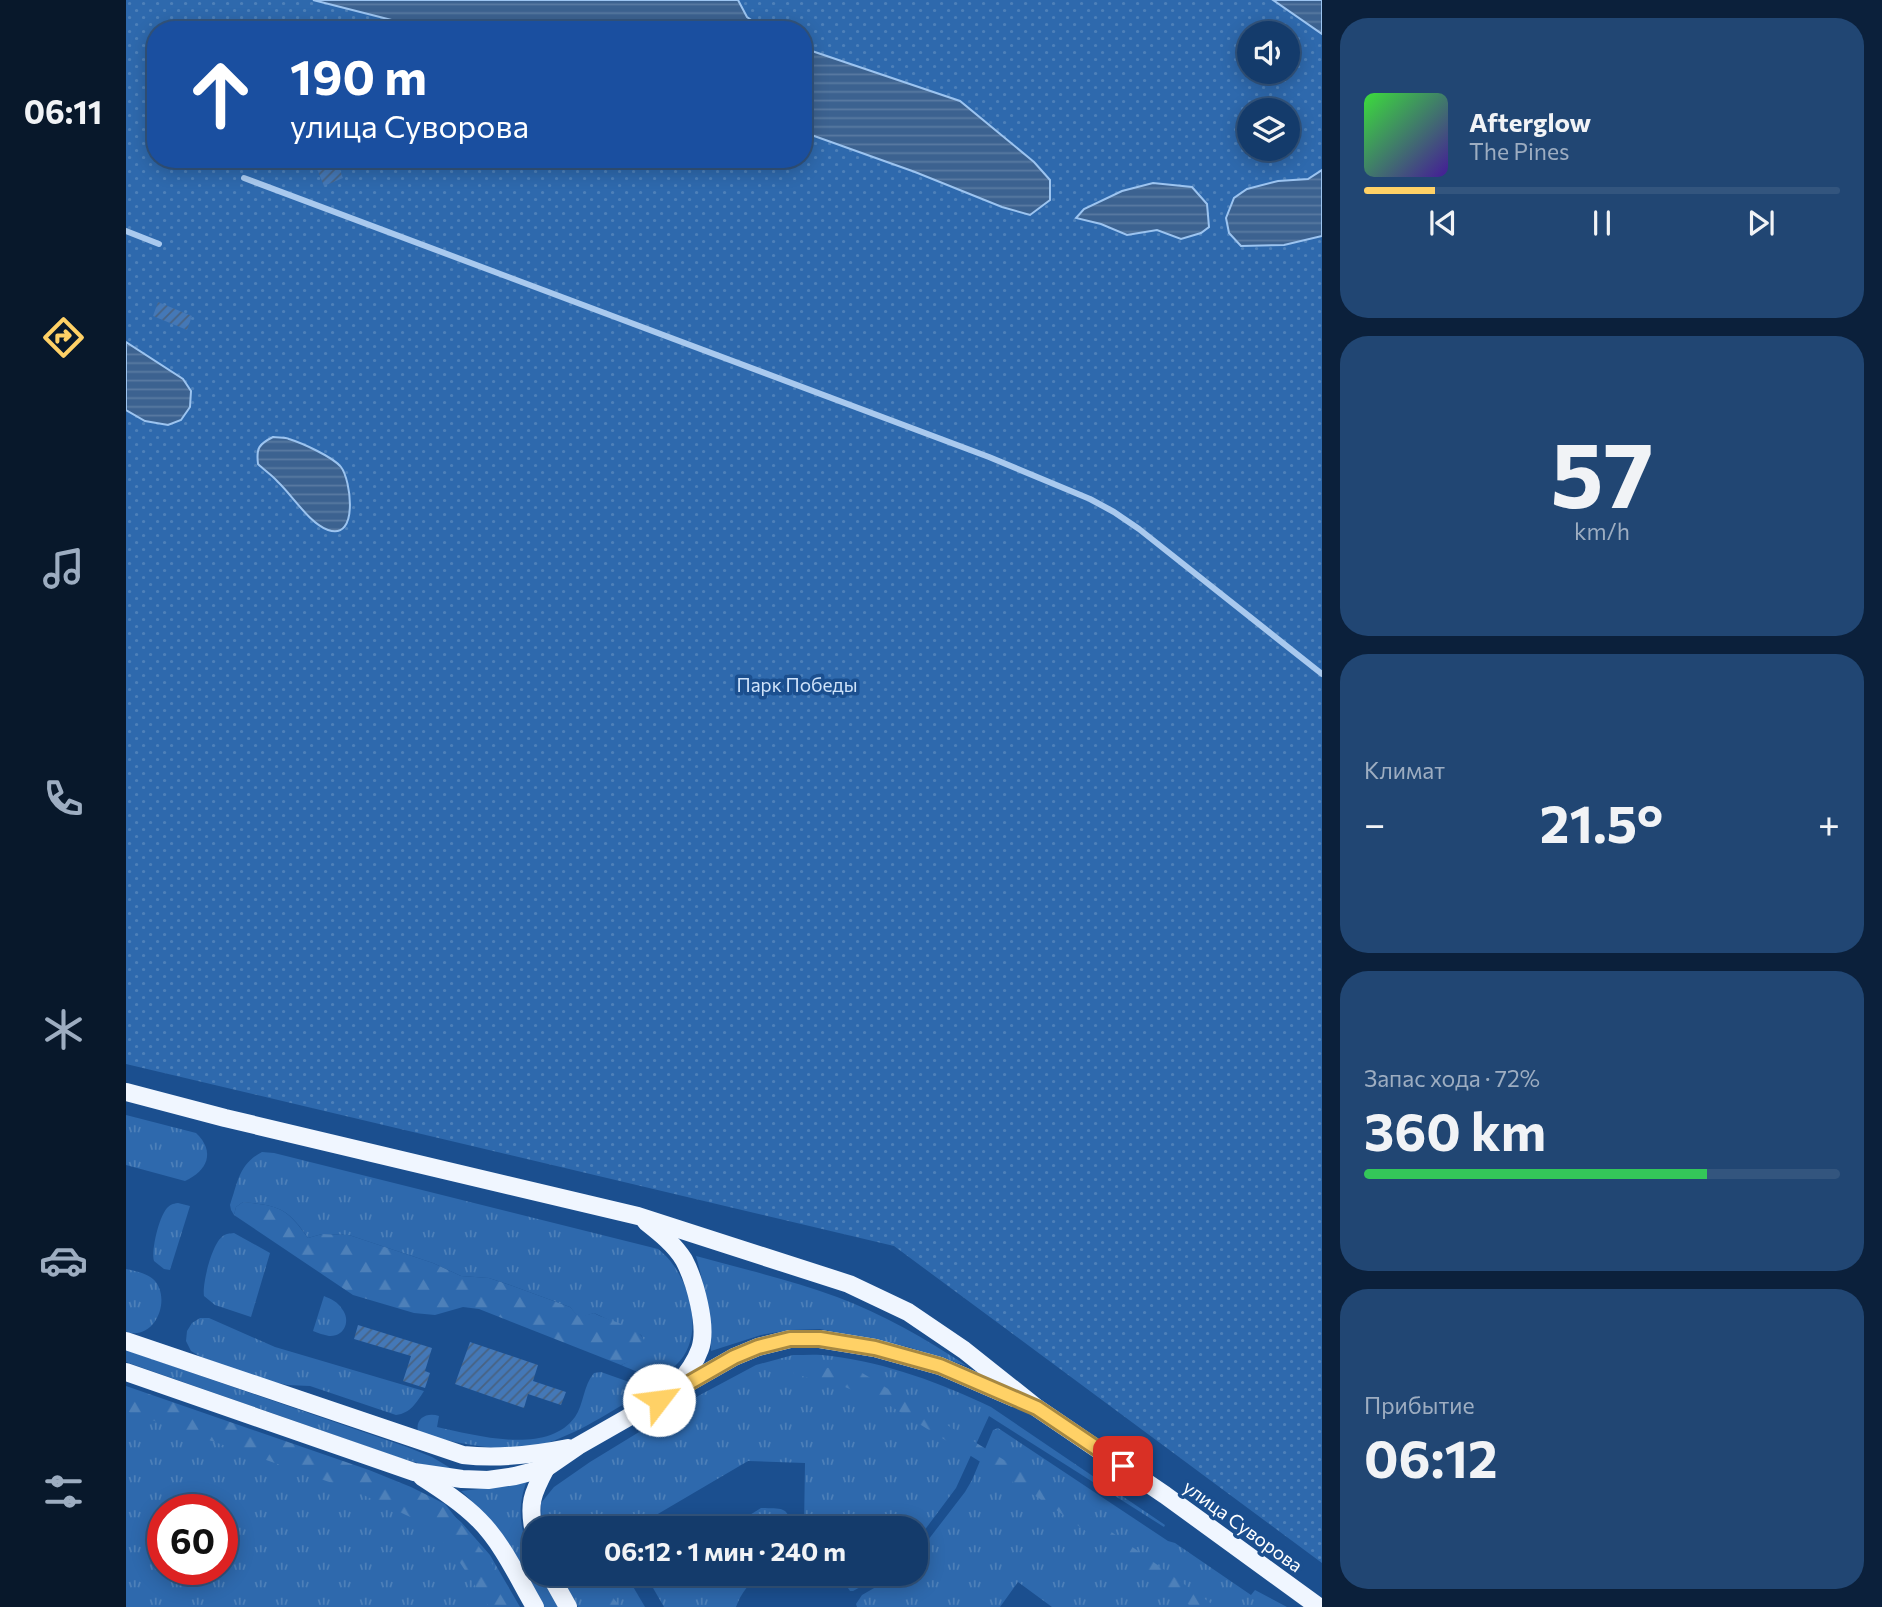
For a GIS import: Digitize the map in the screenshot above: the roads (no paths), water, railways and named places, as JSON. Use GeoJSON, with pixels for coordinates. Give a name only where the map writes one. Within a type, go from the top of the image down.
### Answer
{"type":"FeatureCollection","features":[{"type":"Feature","properties":{"kind":"main road"},"geometry":{"type":"LineString","coordinates":[[126,1092],[638,1216],[849,1284],[908,1312],[964,1350],[1037,1408]]}},
{"type":"Feature","properties":{"kind":"main road"},"geometry":{"type":"LineString","coordinates":[[638,1216],[667,1239],[684,1260],[697,1291],[701,1346],[691,1369],[671,1393]]}},
{"type":"Feature","properties":{"kind":"main road"},"geometry":{"type":"LineString","coordinates":[[126,1372],[414,1472],[462,1479],[488,1480],[546,1468],[734,1357],[758,1347],[790,1339],[820,1339],[875,1348],[940,1366],[1037,1408]]}},
{"type":"Feature","properties":{"kind":"main road"},"geometry":{"type":"LineString","coordinates":[[126,1341],[463,1455],[490,1458],[578,1447]]}},
{"type":"Feature","properties":{"kind":"main road","name":"улица Суворова"},"geometry":{"type":"LineString","coordinates":[[1037,1408],[1166,1496],[1319,1607]]}},
{"type":"Feature","properties":{"kind":"main road"},"geometry":{"type":"LineString","coordinates":[[531,1516],[532,1496],[546,1468]]}},
{"type":"Feature","properties":{"kind":"main road"},"geometry":{"type":"LineString","coordinates":[[414,1472],[456,1500],[481,1521],[500,1547],[535,1607]]}},
{"type":"Feature","properties":{"kind":"main road"},"geometry":{"type":"LineString","coordinates":[[556,1586],[568,1607]]}},
{"type":"Feature","properties":{"kind":"street"},"geometry":{"type":"LineString","coordinates":[[244,178],[977,453],[1090,499],[1139,528],[1322,674]]}},
{"type":"Feature","properties":{"kind":"street"},"geometry":{"type":"LineString","coordinates":[[126,231],[159,244]]}},
{"type":"Feature","properties":{"kind":"park label","name":"Парк Победы"},"geometry":{"type":"Point","coordinates":[797,685]}}]}
